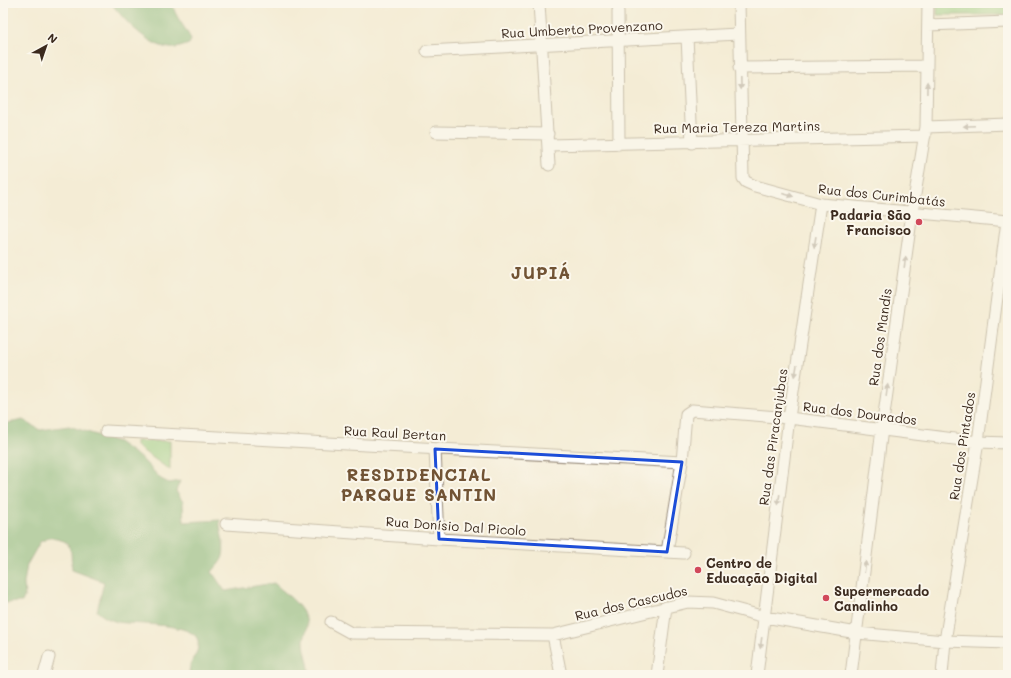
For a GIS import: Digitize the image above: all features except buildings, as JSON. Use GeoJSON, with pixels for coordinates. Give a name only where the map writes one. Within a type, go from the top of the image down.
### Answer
{"type":"FeatureCollection","features":[{"type":"Feature","properties":{"kind":"street"},"geometry":{"type":"LineString","coordinates":[[539,3],[543,46],[549,165]]}},
{"type":"Feature","properties":{"kind":"street"},"geometry":{"type":"LineString","coordinates":[[739,3],[738,34],[741,142]]}},
{"type":"Feature","properties":{"kind":"street","name":"Rua dos Mandis"},"geometry":{"type":"LineString","coordinates":[[851,675],[882,429],[925,131],[928,3]]}},
{"type":"Feature","properties":{"kind":"street"},"geometry":{"type":"LineString","coordinates":[[618,10],[619,144]]}},
{"type":"Feature","properties":{"kind":"street"},"geometry":{"type":"LineString","coordinates":[[928,25],[1008,22]]}},
{"type":"Feature","properties":{"kind":"street","name":"Rua Umberto Provenzano"},"geometry":{"type":"LineString","coordinates":[[427,51],[543,46],[738,34]]}},
{"type":"Feature","properties":{"kind":"street"},"geometry":{"type":"LineString","coordinates":[[687,37],[692,143]]}},
{"type":"Feature","properties":{"kind":"street"},"geometry":{"type":"LineString","coordinates":[[739,68],[927,66]]}},
{"type":"Feature","properties":{"kind":"street","name":"Rua Maria Tereza Martins"},"geometry":{"type":"LineString","coordinates":[[436,132],[619,144],[692,143],[741,142],[925,131],[1008,124]]}},
{"type":"Feature","properties":{"kind":"street","name":"Rua dos Curimbatás"},"geometry":{"type":"LineString","coordinates":[[741,142],[743,178],[746,182],[755,186],[821,204],[1008,221]]}},
{"type":"Feature","properties":{"kind":"street","name":"Rua das Piracanjubas"},"geometry":{"type":"LineString","coordinates":[[757,675],[789,418],[821,204]]}},
{"type":"Feature","properties":{"kind":"street","name":"Rua dos Pintados"},"geometry":{"type":"LineString","coordinates":[[942,675],[945,641],[978,442],[1008,221]]}},
{"type":"Feature","properties":{"kind":"street","name":"Rua dos Dourados"},"geometry":{"type":"LineString","coordinates":[[682,462],[686,414],[692,410],[789,418],[978,442],[1008,443]]}},
{"type":"Feature","properties":{"kind":"street","name":"Rua Raul Bertan"},"geometry":{"type":"LineString","coordinates":[[106,431],[435,450],[682,462]]}},
{"type":"Feature","properties":{"kind":"street"},"geometry":{"type":"LineString","coordinates":[[435,450],[439,539]]}},
{"type":"Feature","properties":{"kind":"street"},"geometry":{"type":"LineString","coordinates":[[667,552],[682,462]]}},
{"type":"Feature","properties":{"kind":"street","name":"Rua Donísio Dal Picolo"},"geometry":{"type":"LineString","coordinates":[[226,524],[439,539],[684,553]]}},
{"type":"Feature","properties":{"kind":"street","name":"Rua dos Cascudos"},"geometry":{"type":"LineString","coordinates":[[331,622],[351,633],[553,635],[688,602],[713,603],[765,617],[857,633],[945,641],[1008,643]]}},
{"type":"Feature","properties":{"kind":"street"},"geometry":{"type":"LineString","coordinates":[[657,675],[666,608]]}},
{"type":"Feature","properties":{"kind":"street"},"geometry":{"type":"LineString","coordinates":[[553,635],[561,675]]}},
{"type":"Feature","properties":{"kind":"street"},"geometry":{"type":"LineString","coordinates":[[44,675],[49,657]]}},
{"type":"Feature","properties":{"kind":"highlighted area"},"geometry":{"type":"Polygon","coordinates":[[[435,449],[682,462],[667,552],[439,539],[435,449]]]}},
{"type":"Feature","properties":{"kind":"green space"},"geometry":{"type":"Polygon","coordinates":[[[111,3],[173,3],[175,13],[191,40],[189,44],[175,48],[154,43],[145,38],[129,24],[111,3]]]}},
{"type":"Feature","properties":{"kind":"green space"},"geometry":{"type":"Polygon","coordinates":[[[937,3],[1008,3],[1008,15],[937,15],[937,3]]]}},
{"type":"Feature","properties":{"kind":"green space"},"geometry":{"type":"Polygon","coordinates":[[[23,420],[40,430],[69,426],[118,442],[142,459],[161,479],[169,483],[180,481],[176,491],[183,502],[184,522],[220,520],[224,552],[220,562],[212,572],[225,591],[274,583],[300,607],[304,613],[307,626],[304,641],[309,666],[309,675],[219,675],[215,673],[206,675],[189,675],[189,669],[198,646],[198,641],[194,635],[186,630],[175,627],[118,622],[102,615],[97,611],[104,582],[72,570],[71,552],[68,544],[64,541],[51,537],[40,542],[27,565],[24,583],[25,595],[22,602],[3,603],[3,424],[23,420]]]}},
{"type":"Feature","properties":{"kind":"green space"},"geometry":{"type":"Polygon","coordinates":[[[136,441],[170,441],[170,470],[136,446],[136,441]]]}},
{"type":"Feature","properties":{"kind":"place","name":"Padaria São Francisco"},"geometry":{"type":"Point","coordinates":[919,222]}},
{"type":"Feature","properties":{"kind":"place","name":"Centro de Educação Digital"},"geometry":{"type":"Point","coordinates":[698,570]}},
{"type":"Feature","properties":{"kind":"place","name":"Supermercado Canalinho"},"geometry":{"type":"Point","coordinates":[826,598]}},
{"type":"Feature","properties":{"kind":"district","name":"JUPIÁ"},"geometry":{"type":"Point","coordinates":[541,273]}},
{"type":"Feature","properties":{"kind":"district","name":"RESDIDENCIAL PARQUE SANTIN"},"geometry":{"type":"Point","coordinates":[419,485]}}]}
